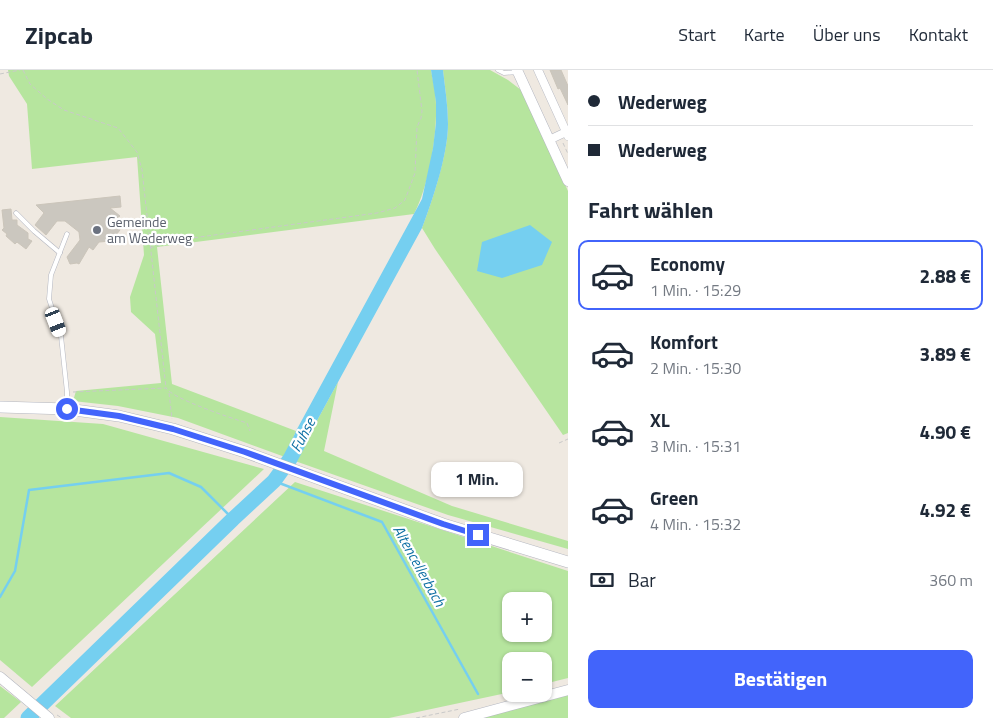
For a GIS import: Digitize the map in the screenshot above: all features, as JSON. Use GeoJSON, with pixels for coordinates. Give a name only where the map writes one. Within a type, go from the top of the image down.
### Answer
{"type":"FeatureCollection","features":[{"type":"Feature","properties":{"kind":"main road"},"geometry":{"type":"LineString","coordinates":[[0,407],[67,409],[119,416],[173,429],[245,452],[443,524],[568,562]]}},
{"type":"Feature","properties":{"kind":"street"},"geometry":{"type":"LineString","coordinates":[[538,70],[567,133],[549,140]]}},
{"type":"Feature","properties":{"kind":"street"},"geometry":{"type":"LineString","coordinates":[[517,71],[568,180]]}},
{"type":"Feature","properties":{"kind":"street"},"geometry":{"type":"LineString","coordinates":[[0,677],[49,718]]}},
{"type":"Feature","properties":{"kind":"street"},"geometry":{"type":"LineString","coordinates":[[464,718],[568,690]]}},
{"type":"Feature","properties":{"kind":"lane"},"geometry":{"type":"LineString","coordinates":[[498,70],[504,73],[517,71]]}},
{"type":"Feature","properties":{"kind":"lane"},"geometry":{"type":"LineString","coordinates":[[16,213],[60,253]]}},
{"type":"Feature","properties":{"kind":"lane"},"geometry":{"type":"LineString","coordinates":[[67,234],[51,275],[49,299],[61,336],[67,409]]}},
{"type":"Feature","properties":{"kind":"path"},"geometry":{"type":"LineString","coordinates":[[0,74],[20,70]]}},
{"type":"Feature","properties":{"kind":"path"},"geometry":{"type":"LineString","coordinates":[[23,70],[30,84],[46,99],[64,110],[118,128],[137,152],[142,170],[166,388],[173,429]]}},
{"type":"Feature","properties":{"kind":"path"},"geometry":{"type":"LineString","coordinates":[[150,248],[170,241],[377,213],[396,208],[405,200],[415,173],[417,127],[422,111],[417,70]]}},
{"type":"Feature","properties":{"kind":"path"},"geometry":{"type":"LineString","coordinates":[[67,392],[166,388]]}},
{"type":"Feature","properties":{"kind":"path"},"geometry":{"type":"LineString","coordinates":[[168,392],[247,423],[250,431]]}},
{"type":"Feature","properties":{"kind":"path"},"geometry":{"type":"LineString","coordinates":[[559,443],[568,439]]}},
{"type":"Feature","properties":{"kind":"green space"},"geometry":{"type":"Polygon","coordinates":[[[8,70],[431,70],[436,101],[433,146],[428,175],[414,214],[157,247],[172,384],[296,431],[285,457],[178,418],[118,406],[73,401],[76,391],[161,383],[155,334],[131,312],[130,297],[144,255],[137,157],[32,169],[27,104],[9,76],[8,70]]]}},
{"type":"Feature","properties":{"kind":"green space"},"geometry":{"type":"Polygon","coordinates":[[[443,70],[490,70],[521,90],[568,191],[568,433],[563,435],[422,228],[439,176],[447,136],[448,110],[443,70]]]}},
{"type":"Feature","properties":{"kind":"green space"},"geometry":{"type":"Polygon","coordinates":[[[338,382],[324,451],[452,506],[568,541],[568,549],[448,515],[295,461],[338,382]]]}},
{"type":"Feature","properties":{"kind":"green space"},"geometry":{"type":"Polygon","coordinates":[[[0,417],[103,424],[264,469],[32,687],[0,660],[0,417]]]}},
{"type":"Feature","properties":{"kind":"green space"},"geometry":{"type":"Polygon","coordinates":[[[295,482],[568,571],[568,678],[552,682],[552,652],[502,652],[502,694],[389,718],[71,718],[55,706],[295,482]]]}},
{"type":"Feature","properties":{"kind":"green space"},"geometry":{"type":"Polygon","coordinates":[[[0,686],[21,702],[4,718],[0,718],[0,686]]]}},
{"type":"Feature","properties":{"kind":"green space"},"geometry":{"type":"Polygon","coordinates":[[[568,695],[568,718],[482,718],[542,702],[552,702],[552,699],[568,695]]]}},
{"type":"Feature","properties":{"kind":"water"},"geometry":{"type":"Polygon","coordinates":[[[431,70],[443,70],[448,124],[443,162],[431,204],[422,228],[295,461],[285,457],[296,431],[422,199],[433,148],[436,123],[436,102],[431,70]]]}},
{"type":"Feature","properties":{"kind":"water"},"geometry":{"type":"Polygon","coordinates":[[[530,225],[552,242],[542,265],[502,278],[477,271],[482,242],[530,225]]]}},
{"type":"Feature","properties":{"kind":"building"},"geometry":{"type":"Polygon","coordinates":[[[550,70],[561,70],[568,86],[568,105],[560,88],[558,89],[550,70]]]}},
{"type":"Feature","properties":{"kind":"building","name":"Gemeinde am Wederweg"},"geometry":{"type":"Polygon","coordinates":[[[120,196],[121,207],[110,208],[120,216],[117,218],[120,230],[111,241],[99,242],[93,250],[89,247],[79,264],[70,264],[67,257],[80,240],[79,232],[65,221],[57,221],[46,235],[35,225],[44,213],[36,205],[120,196]]]}},
{"type":"Feature","properties":{"kind":"building"},"geometry":{"type":"Polygon","coordinates":[[[11,209],[12,220],[17,220],[17,225],[28,233],[28,239],[32,241],[26,249],[17,242],[15,244],[2,230],[4,228],[2,210],[11,209]]]}},
{"type":"Feature","properties":{"kind":"waterway","name":"Fuhse"},"geometry":{"type":"LineString","coordinates":[[28,718],[274,481],[290,459],[299,442]]}},
{"type":"Feature","properties":{"kind":"waterway"},"geometry":{"type":"LineString","coordinates":[[0,597],[15,571],[29,490],[169,473],[201,487],[233,519]]}},
{"type":"Feature","properties":{"kind":"waterway","name":"Altencellerbach"},"geometry":{"type":"LineString","coordinates":[[274,481],[382,522],[478,694]]}},
{"type":"Feature","properties":{"kind":"place","name":"Gemeinde am Wederweg"},"geometry":{"type":"Point","coordinates":[97,230]}},
{"type":"Feature","properties":{"kind":"route"},"geometry":{"type":"LineString","coordinates":[[67,409],[119,416],[173,429],[245,452],[319,480],[478,535]]}}]}
